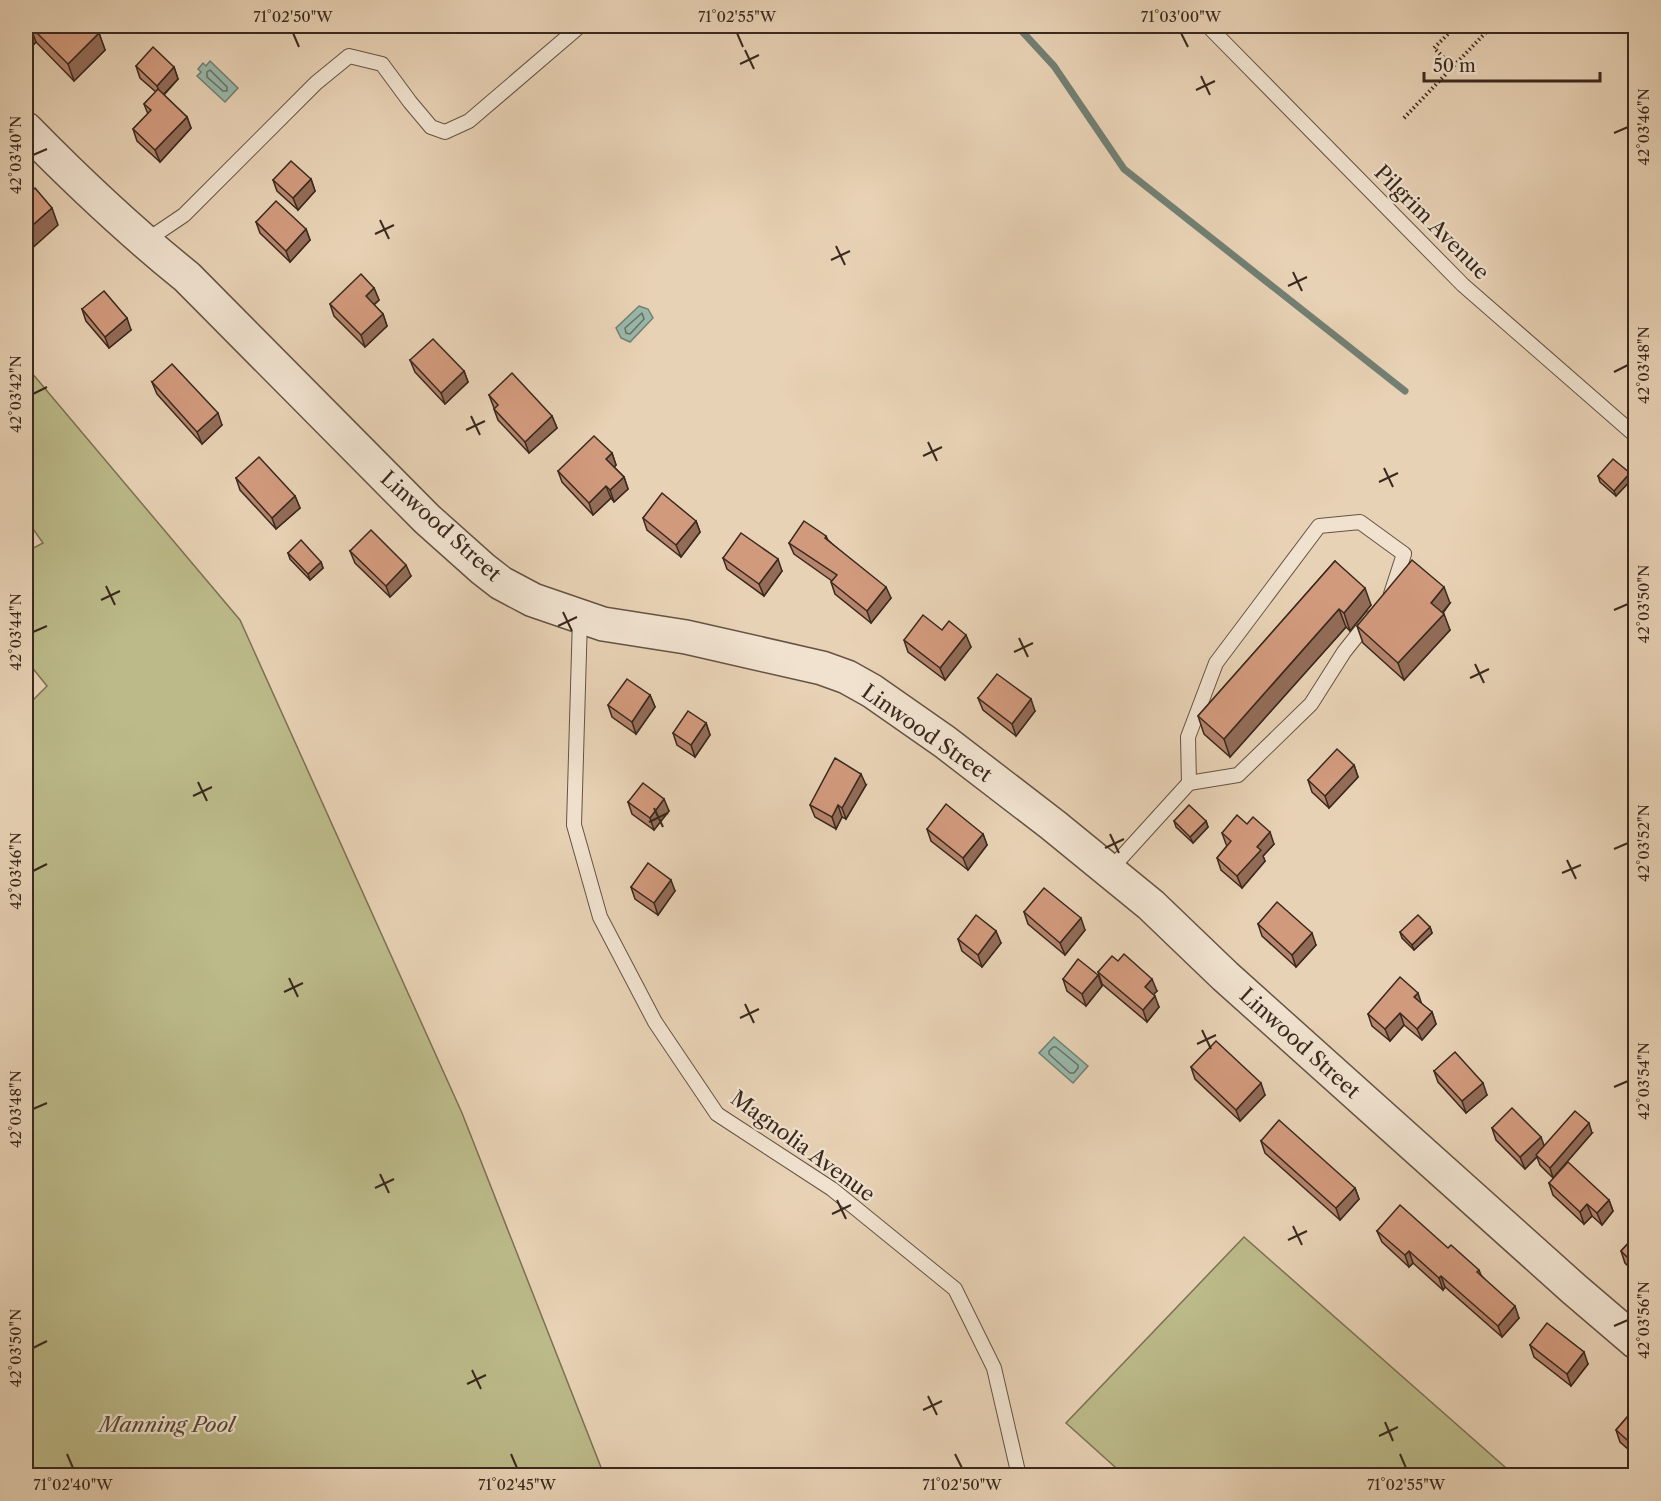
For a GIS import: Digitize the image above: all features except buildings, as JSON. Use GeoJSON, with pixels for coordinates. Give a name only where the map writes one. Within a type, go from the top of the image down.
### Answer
{"type":"FeatureCollection","features":[{"type":"Feature","properties":{"kind":"street","name":"Linwood Street"},"geometry":{"type":"LineString","coordinates":[[26,129],[85,188],[144,242],[194,283],[427,519],[501,583],[533,600],[580,618],[630,630],[686,637],[822,668],[847,677],[872,691],[945,742],[1151,905],[1225,976],[1635,1342]]}},
{"type":"Feature","properties":{"kind":"lane"},"geometry":{"type":"LineString","coordinates":[[144,242],[184,215],[316,83],[349,56],[382,64],[431,127],[445,132],[469,121],[580,26]]}},
{"type":"Feature","properties":{"kind":"lane","name":"Pilgrim Avenue"},"geometry":{"type":"LineString","coordinates":[[1208,26],[1463,285],[1635,436]]}},
{"type":"Feature","properties":{"kind":"lane"},"geometry":{"type":"LineString","coordinates":[[1109,871],[1189,783],[1238,775],[1311,704],[1344,652],[1392,594],[1404,554],[1360,522],[1319,526],[1216,663],[1188,737],[1189,783]]}},
{"type":"Feature","properties":{"kind":"lane","name":"Magnolia Avenue"},"geometry":{"type":"LineString","coordinates":[[580,618],[574,825],[600,917],[655,1022],[717,1114],[832,1189],[955,1289],[994,1368],[1019,1476]]}},
{"type":"Feature","properties":{"kind":"path"},"geometry":{"type":"LineString","coordinates":[[1453,67],[1434,48],[1456,26]]}},
{"type":"Feature","properties":{"kind":"path"},"geometry":{"type":"LineString","coordinates":[[1404,118],[1492,26]]}},
{"type":"Feature","properties":{"kind":"green space","name":"Manning Pool"},"geometry":{"type":"Polygon","coordinates":[[[26,366],[240,620],[462,1113],[604,1475],[26,1475],[26,707],[47,686],[26,660],[26,552],[43,543],[26,519],[26,366]]]}},
{"type":"Feature","properties":{"kind":"green space"},"geometry":{"type":"Polygon","coordinates":[[[1244,1237],[1514,1475],[1124,1475],[1066,1423],[1244,1237]]]}},
{"type":"Feature","properties":{"kind":"water"},"geometry":{"type":"Polygon","coordinates":[[[210,61],[238,88],[225,102],[197,76],[201,72],[198,69],[203,63],[206,66],[210,61]]]}},
{"type":"Feature","properties":{"kind":"water"},"geometry":{"type":"Polygon","coordinates":[[[639,306],[648,309],[653,318],[630,342],[621,338],[616,328],[639,306]]]}},
{"type":"Feature","properties":{"kind":"water"},"geometry":{"type":"Polygon","coordinates":[[[1054,1037],[1088,1066],[1073,1083],[1039,1053],[1054,1037]]]}},
{"type":"Feature","properties":{"kind":"waterway"},"geometry":{"type":"LineString","coordinates":[[1017,26],[1054,66],[1124,169],[1405,391]]}}]}
